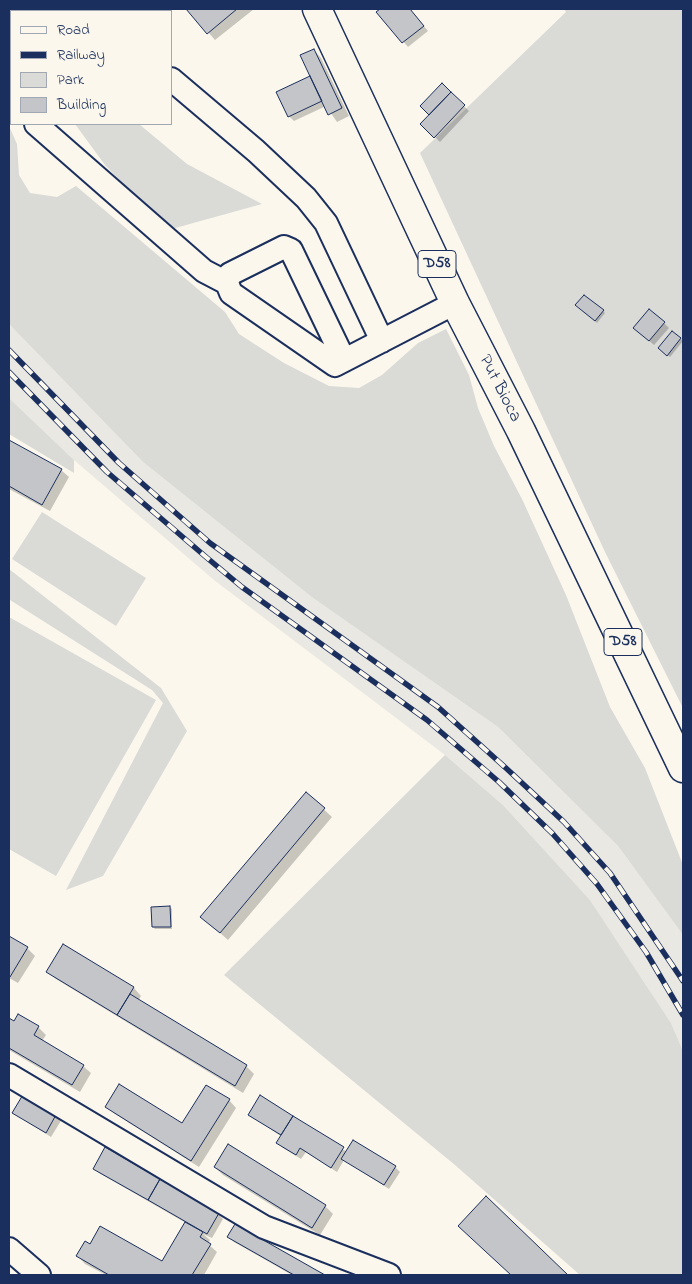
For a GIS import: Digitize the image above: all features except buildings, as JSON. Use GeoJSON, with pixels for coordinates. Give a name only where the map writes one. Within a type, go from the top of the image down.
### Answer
{"type":"FeatureCollection","features":[{"type":"Feature","properties":{"kind":"main road","name":"Put Bioca"},"geometry":{"type":"LineString","coordinates":[[317,9],[455,303],[521,431],[683,768]]}},
{"type":"Feature","properties":{"kind":"lane"},"geometry":{"type":"LineString","coordinates":[[172,80],[256,151],[306,198],[326,223],[382,341]]}},
{"type":"Feature","properties":{"kind":"lane"},"geometry":{"type":"LineString","coordinates":[[37,125],[204,271],[227,283]]}},
{"type":"Feature","properties":{"kind":"lane"},"geometry":{"type":"LineString","coordinates":[[344,360],[291,250],[284,247],[230,274],[227,283],[231,293],[335,365],[455,303]]}},
{"type":"Feature","properties":{"kind":"lane"},"geometry":{"type":"LineString","coordinates":[[9,1075],[264,1227],[389,1275]]}},
{"type":"Feature","properties":{"kind":"lane"},"geometry":{"type":"LineString","coordinates":[[9,1250],[39,1275]]}},
{"type":"Feature","properties":{"kind":"shaded area"},"geometry":{"type":"Polygon","coordinates":[[[9,324],[143,462],[313,598],[498,727],[618,846],[683,935],[683,1051],[671,1023],[590,900],[503,805],[445,755],[214,580],[74,460],[9,398],[9,324]]]}},
{"type":"Feature","properties":{"kind":"green space"},"geometry":{"type":"Polygon","coordinates":[[[564,9],[683,9],[683,708],[605,552],[420,153],[566,12],[564,9]]]}},
{"type":"Feature","properties":{"kind":"green space"},"geometry":{"type":"Polygon","coordinates":[[[76,125],[140,125],[187,164],[262,204],[168,230],[105,165],[76,125]]]}},
{"type":"Feature","properties":{"kind":"green space"},"geometry":{"type":"Polygon","coordinates":[[[9,126],[17,144],[19,175],[30,193],[57,197],[76,186],[225,312],[239,334],[284,363],[329,386],[359,388],[382,375],[418,343],[446,329],[469,375],[478,408],[494,446],[522,499],[566,595],[610,707],[645,768],[683,865],[683,935],[618,846],[498,727],[313,598],[143,462],[9,324],[9,126]]]}},
{"type":"Feature","properties":{"kind":"green space"},"geometry":{"type":"Polygon","coordinates":[[[9,398],[74,460],[74,473],[9,434],[9,398]]]}},
{"type":"Feature","properties":{"kind":"green space"},"geometry":{"type":"Polygon","coordinates":[[[42,512],[146,578],[116,626],[12,559],[42,512]]]}},
{"type":"Feature","properties":{"kind":"green space"},"geometry":{"type":"Polygon","coordinates":[[[9,569],[161,688],[187,731],[103,876],[66,890],[163,703],[152,690],[10,600],[9,569]]]}},
{"type":"Feature","properties":{"kind":"green space"},"geometry":{"type":"Polygon","coordinates":[[[9,617],[156,700],[56,876],[9,849],[9,617]]]}},
{"type":"Feature","properties":{"kind":"green space"},"geometry":{"type":"Polygon","coordinates":[[[445,755],[503,805],[590,900],[671,1023],[683,1051],[683,1275],[580,1275],[455,1165],[224,975],[445,755]]]}},
{"type":"Feature","properties":{"kind":"railway"},"geometry":{"type":"LineString","coordinates":[[9,350],[119,463],[210,543],[438,707],[564,822],[610,873],[683,981]]}},
{"type":"Feature","properties":{"kind":"railway"},"geometry":{"type":"LineString","coordinates":[[9,372],[107,472],[206,557],[242,587],[427,720],[499,782],[552,833],[597,884],[646,952],[683,1015]]}}]}
